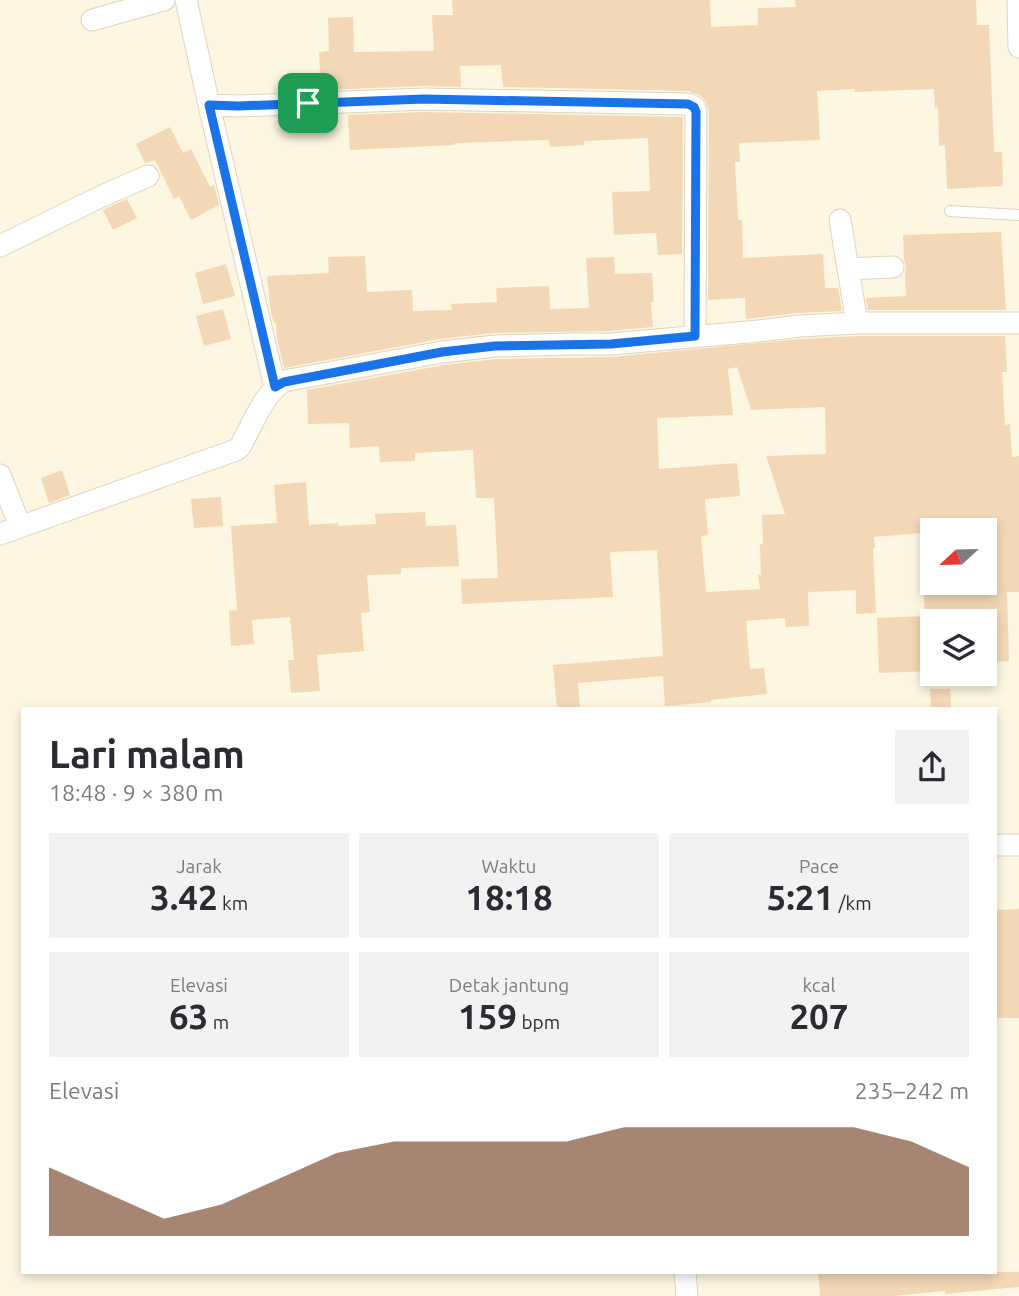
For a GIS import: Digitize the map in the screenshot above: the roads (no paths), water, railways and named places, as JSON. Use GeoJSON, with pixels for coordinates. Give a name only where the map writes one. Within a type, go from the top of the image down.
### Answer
{"type":"FeatureCollection","features":[{"type":"Feature","properties":{"kind":"street"},"geometry":{"type":"LineString","coordinates":[[92,20],[163,0]]}},
{"type":"Feature","properties":{"kind":"street"},"geometry":{"type":"LineString","coordinates":[[186,0],[275,387]]}},
{"type":"Feature","properties":{"kind":"street"},"geometry":{"type":"LineString","coordinates":[[1018,0],[1019,47]]}},
{"type":"Feature","properties":{"kind":"street"},"geometry":{"type":"LineString","coordinates":[[209,105],[424,99],[688,104],[694,107],[696,112],[695,336]]}},
{"type":"Feature","properties":{"kind":"street"},"geometry":{"type":"LineString","coordinates":[[0,246],[102,195],[148,176]]}},
{"type":"Feature","properties":{"kind":"street"},"geometry":{"type":"LineString","coordinates":[[841,220],[857,323]]}},
{"type":"Feature","properties":{"kind":"street"},"geometry":{"type":"LineString","coordinates":[[848,269],[893,267]]}},
{"type":"Feature","properties":{"kind":"street"},"geometry":{"type":"LineString","coordinates":[[0,534],[236,450],[275,387],[297,379],[482,347],[611,344],[857,323],[1019,323]]}},
{"type":"Feature","properties":{"kind":"street"},"geometry":{"type":"LineString","coordinates":[[0,475],[20,526]]}},
{"type":"Feature","properties":{"kind":"street"},"geometry":{"type":"LineString","coordinates":[[997,845],[1019,845]]}},
{"type":"Feature","properties":{"kind":"street"},"geometry":{"type":"LineString","coordinates":[[685,1274],[687,1296]]}},
{"type":"Feature","properties":{"kind":"lane"},"geometry":{"type":"LineString","coordinates":[[950,211],[1019,215]]}}]}
